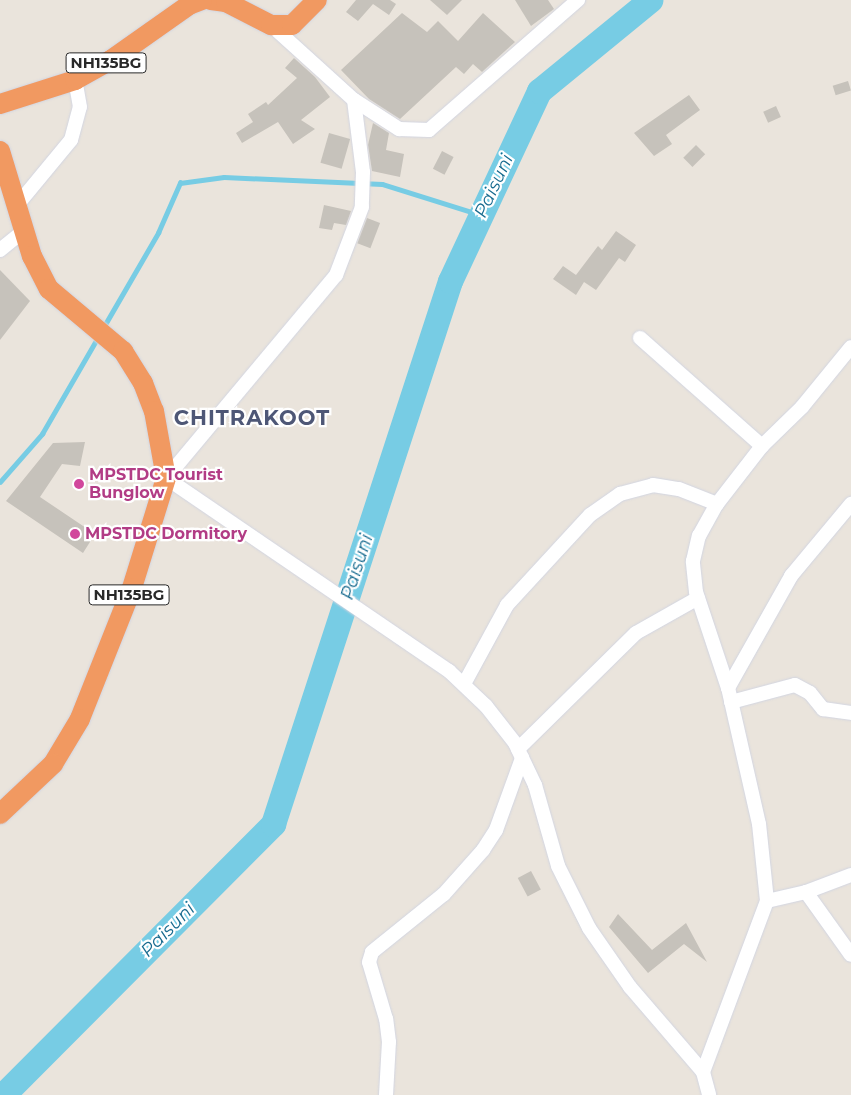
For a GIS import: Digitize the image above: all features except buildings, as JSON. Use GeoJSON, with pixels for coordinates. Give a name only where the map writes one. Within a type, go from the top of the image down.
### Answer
{"type":"FeatureCollection","features":[{"type":"Feature","properties":{"kind":"highway","name":"NH135BG"},"geometry":{"type":"LineString","coordinates":[[1,101],[75,80],[112,60],[188,5],[202,0]]}},
{"type":"Feature","properties":{"kind":"highway"},"geometry":{"type":"LineString","coordinates":[[211,0],[226,2],[271,25],[292,25],[316,0]]}},
{"type":"Feature","properties":{"kind":"highway","name":"NH135BG"},"geometry":{"type":"LineString","coordinates":[[0,151],[18,204],[24,230],[49,289],[123,351],[154,411],[166,478],[132,588],[80,719],[53,764],[0,814]]}},
{"type":"Feature","properties":{"kind":"street"},"geometry":{"type":"LineString","coordinates":[[271,25],[354,100],[399,129],[429,130],[578,0]]}},
{"type":"Feature","properties":{"kind":"street"},"geometry":{"type":"LineString","coordinates":[[18,204],[71,140],[80,107],[75,80]]}},
{"type":"Feature","properties":{"kind":"street"},"geometry":{"type":"LineString","coordinates":[[354,100],[363,172],[362,207],[336,275],[315,304],[166,478],[225,516],[464,684],[520,754],[535,785],[558,866],[589,928],[630,987],[703,1072],[709,1095]]}},
{"type":"Feature","properties":{"kind":"street"},"geometry":{"type":"LineString","coordinates":[[0,250],[24,230]]}},
{"type":"Feature","properties":{"kind":"street"},"geometry":{"type":"LineString","coordinates":[[640,338],[762,446]]}},
{"type":"Feature","properties":{"kind":"street"},"geometry":{"type":"LineString","coordinates":[[703,1072],[767,901],[759,824],[730,695],[698,598],[693,562],[699,536],[717,504],[762,446],[802,407],[851,347]]}},
{"type":"Feature","properties":{"kind":"street"},"geometry":{"type":"LineString","coordinates":[[464,684],[507,604],[590,515],[620,494],[653,485],[679,489],[717,504]]}},
{"type":"Feature","properties":{"kind":"street"},"geometry":{"type":"LineString","coordinates":[[730,695],[791,576],[851,504]]}},
{"type":"Feature","properties":{"kind":"street"},"geometry":{"type":"LineString","coordinates":[[386,1095],[388,1034],[369,962],[372,952],[444,894],[483,850],[496,830],[520,754],[636,633],[698,598]]}},
{"type":"Feature","properties":{"kind":"street"},"geometry":{"type":"LineString","coordinates":[[730,695],[795,685],[810,693],[823,709],[851,713]]}},
{"type":"Feature","properties":{"kind":"street"},"geometry":{"type":"LineString","coordinates":[[767,901],[806,892],[851,874]]}},
{"type":"Feature","properties":{"kind":"street"},"geometry":{"type":"LineString","coordinates":[[806,892],[851,955]]}},
{"type":"Feature","properties":{"kind":"waterway","name":"Paisuni"},"geometry":{"type":"LineString","coordinates":[[3,1095],[273,824],[450,281],[539,91],[650,0]]}},
{"type":"Feature","properties":{"kind":"waterway"},"geometry":{"type":"LineString","coordinates":[[103,328],[158,233],[180,183],[224,177],[382,184],[481,215]]}},
{"type":"Feature","properties":{"kind":"waterway"},"geometry":{"type":"LineString","coordinates":[[0,482],[42,434],[98,337]]}},
{"type":"Feature","properties":{"kind":"place","name":"MPSTDC Tourist Bunglow"},"geometry":{"type":"Point","coordinates":[79,484]}},
{"type":"Feature","properties":{"kind":"place","name":"MPSTDC Dormitory"},"geometry":{"type":"Point","coordinates":[75,534]}},
{"type":"Feature","properties":{"kind":"district","name":"CHITRAKOOT"},"geometry":{"type":"Point","coordinates":[252,418]}}]}
